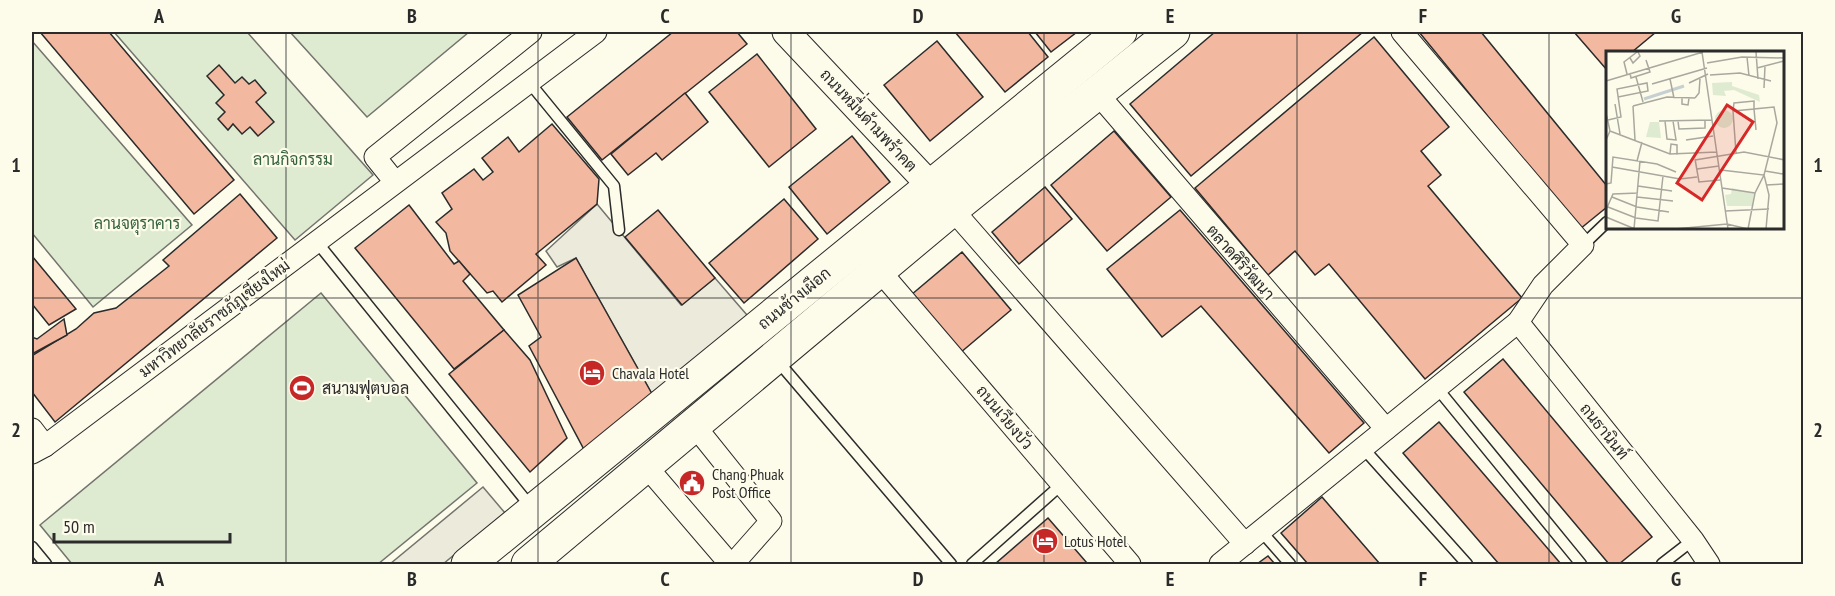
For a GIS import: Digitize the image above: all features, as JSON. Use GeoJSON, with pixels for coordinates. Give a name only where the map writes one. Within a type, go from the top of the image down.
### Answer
{"type":"FeatureCollection","features":[{"type":"Feature","properties":{"kind":"main road","name":"ถนนช้างเผือก"},"geometry":{"type":"LineString","coordinates":[[528,564],[776,359],[879,270],[942,197],[1120,32]]}},
{"type":"Feature","properties":{"kind":"main road","name":"ถนนช้างเผือก"},"geometry":{"type":"LineString","coordinates":[[468,564],[942,197],[1096,93],[1173,32]]}},
{"type":"Feature","properties":{"kind":"street"},"geometry":{"type":"LineString","coordinates":[[395,182],[375,157],[531,32]]}},
{"type":"Feature","properties":{"kind":"street","name":"มหาวิทยาลัยราชภัฏเชียงใหม่"},"geometry":{"type":"LineString","coordinates":[[36,443],[316,241],[596,32]]}},
{"type":"Feature","properties":{"kind":"street","name":"ถนนหมื่่นด้ามพร้าคต"},"geometry":{"type":"LineString","coordinates":[[786,32],[942,197]]}},
{"type":"Feature","properties":{"kind":"street"},"geometry":{"type":"LineString","coordinates":[[1220,564],[1518,322],[1543,285],[1583,244],[1402,32]]}},
{"type":"Feature","properties":{"kind":"street","name":"ตลาดศิริวัฒนา"},"geometry":{"type":"LineString","coordinates":[[1096,93],[1386,429]]}},
{"type":"Feature","properties":{"kind":"street"},"geometry":{"type":"LineString","coordinates":[[942,197],[1253,538]]}},
{"type":"Feature","properties":{"kind":"street","name":"ถนนเวียงบัว"},"geometry":{"type":"LineString","coordinates":[[879,270],[1130,564]]}},
{"type":"Feature","properties":{"kind":"street","name":"ถนธานินท์"},"geometry":{"type":"LineString","coordinates":[[1518,322],[1693,540],[1709,564]]}},
{"type":"Feature","properties":{"kind":"street"},"geometry":{"type":"LineString","coordinates":[[646,466],[731,564],[771,520],[694,425]]}},
{"type":"Feature","properties":{"kind":"lane"},"geometry":{"type":"LineString","coordinates":[[529,82],[614,186],[619,230]]}},
{"type":"Feature","properties":{"kind":"lane"},"geometry":{"type":"LineString","coordinates":[[1583,244],[1606,223]]}},
{"type":"Feature","properties":{"kind":"lane"},"geometry":{"type":"LineString","coordinates":[[316,241],[535,511]]}},
{"type":"Feature","properties":{"kind":"lane"},"geometry":{"type":"LineString","coordinates":[[776,359],[951,564]]}},
{"type":"Feature","properties":{"kind":"lane"},"geometry":{"type":"LineString","coordinates":[[1437,388],[1581,564]]}},
{"type":"Feature","properties":{"kind":"lane"},"geometry":{"type":"LineString","coordinates":[[1362,448],[1467,564]]}},
{"type":"Feature","properties":{"kind":"lane"},"geometry":{"type":"LineString","coordinates":[[972,564],[1062,484]]}},
{"type":"Feature","properties":{"kind":"lane"},"geometry":{"type":"LineString","coordinates":[[1253,538],[1290,564]]}},
{"type":"Feature","properties":{"kind":"lane"},"geometry":{"type":"LineString","coordinates":[[1662,564],[1693,540]]}},
{"type":"Feature","properties":{"kind":"lane"},"geometry":{"type":"LineString","coordinates":[[32,547],[45,564]]}},
{"type":"Feature","properties":{"kind":"green space","name":"ลานกิจกรรม"},"geometry":{"type":"Polygon","coordinates":[[[114,32],[247,32],[373,175],[295,240],[114,32]]]}},
{"type":"Feature","properties":{"kind":"green space","name":"ลานกิจกรรม"},"geometry":{"type":"Polygon","coordinates":[[[290,32],[469,32],[367,117],[290,32]]]}},
{"type":"Feature","properties":{"kind":"green space","name":"ลานจตุราคาร"},"geometry":{"type":"Polygon","coordinates":[[[32,41],[192,225],[93,307],[32,233],[32,41]]]}},
{"type":"Feature","properties":{"kind":"green space","name":"สนามฟุตบอล"},"geometry":{"type":"Polygon","coordinates":[[[321,293],[477,483],[378,564],[72,564],[40,525],[321,293]]]}},
{"type":"Feature","properties":{"kind":"shaded area"},"geometry":{"type":"Polygon","coordinates":[[[597,204],[681,305],[715,278],[753,322],[656,401],[576,258],[557,267],[546,251],[597,204]]]}},
{"type":"Feature","properties":{"kind":"shaded area"},"geometry":{"type":"Polygon","coordinates":[[[483,487],[505,513],[443,564],[390,564],[483,487]]]}},
{"type":"Feature","properties":{"kind":"building"},"geometry":{"type":"Polygon","coordinates":[[[40,32],[109,32],[234,180],[194,214],[40,32]]]}},
{"type":"Feature","properties":{"kind":"building"},"geometry":{"type":"Polygon","coordinates":[[[673,32],[737,32],[747,44],[602,160],[567,117],[673,32]]]}},
{"type":"Feature","properties":{"kind":"building"},"geometry":{"type":"Polygon","coordinates":[[[955,32],[1028,32],[1048,57],[1005,92],[955,32]]]}},
{"type":"Feature","properties":{"kind":"building"},"geometry":{"type":"Polygon","coordinates":[[[1035,32],[1077,32],[1051,52],[1035,32]]]}},
{"type":"Feature","properties":{"kind":"building"},"geometry":{"type":"Polygon","coordinates":[[[1215,32],[1363,32],[1191,176],[1130,104],[1215,32]]]}},
{"type":"Feature","properties":{"kind":"building"},"geometry":{"type":"Polygon","coordinates":[[[1419,32],[1481,32],[1606,185],[1606,208],[1580,229],[1419,32]]]}},
{"type":"Feature","properties":{"kind":"building"},"geometry":{"type":"Polygon","coordinates":[[[1574,32],[1656,32],[1633,51],[1606,51],[1606,69],[1574,32]]]}},
{"type":"Feature","properties":{"kind":"building"},"geometry":{"type":"Polygon","coordinates":[[[1374,37],[1449,127],[1421,151],[1441,175],[1428,186],[1522,298],[1425,379],[1329,264],[1315,275],[1295,251],[1268,275],[1195,188],[1374,37]]]}},
{"type":"Feature","properties":{"kind":"building"},"geometry":{"type":"Polygon","coordinates":[[[937,41],[983,97],[930,141],[884,85],[937,41]]]}},
{"type":"Feature","properties":{"kind":"building"},"geometry":{"type":"Polygon","coordinates":[[[757,54],[816,129],[769,167],[709,92],[757,54]]]}},
{"type":"Feature","properties":{"kind":"building"},"geometry":{"type":"Polygon","coordinates":[[[219,65],[235,83],[242,77],[249,84],[255,80],[266,93],[256,102],[274,122],[258,136],[250,127],[242,134],[233,124],[228,130],[218,119],[225,112],[216,103],[224,95],[207,76],[219,65]]]}},
{"type":"Feature","properties":{"kind":"building"},"geometry":{"type":"Polygon","coordinates":[[[685,93],[708,122],[662,160],[656,153],[628,175],[611,154],[685,93]]]}},
{"type":"Feature","properties":{"kind":"building"},"geometry":{"type":"Polygon","coordinates":[[[552,124],[599,179],[597,204],[536,254],[546,265],[502,302],[493,291],[487,293],[450,251],[446,233],[436,222],[452,209],[442,193],[474,169],[483,180],[493,172],[482,158],[508,137],[519,152],[552,124]]]}},
{"type":"Feature","properties":{"kind":"building"},"geometry":{"type":"Polygon","coordinates":[[[1114,131],[1171,197],[1107,251],[1051,185],[1114,131]]]}},
{"type":"Feature","properties":{"kind":"building"},"geometry":{"type":"Polygon","coordinates":[[[852,136],[890,182],[827,234],[789,187],[852,136]]]}},
{"type":"Feature","properties":{"kind":"building"},"geometry":{"type":"Polygon","coordinates":[[[1045,187],[1072,219],[1019,264],[992,232],[1045,187]]]}},
{"type":"Feature","properties":{"kind":"building"},"geometry":{"type":"Polygon","coordinates":[[[240,194],[277,238],[55,422],[32,392],[33,355],[76,329],[94,313],[116,308],[169,266],[163,260],[240,194]]]}},
{"type":"Feature","properties":{"kind":"building"},"geometry":{"type":"Polygon","coordinates":[[[784,199],[818,239],[744,303],[709,263],[784,199]]]}},
{"type":"Feature","properties":{"kind":"building"},"geometry":{"type":"Polygon","coordinates":[[[409,205],[454,264],[459,261],[470,274],[463,281],[504,330],[454,369],[355,248],[409,205]]]}},
{"type":"Feature","properties":{"kind":"building"},"geometry":{"type":"Polygon","coordinates":[[[658,210],[715,278],[682,305],[625,237],[658,210]]]}},
{"type":"Feature","properties":{"kind":"building"},"geometry":{"type":"Polygon","coordinates":[[[1180,210],[1364,423],[1329,453],[1201,306],[1162,337],[1107,269],[1180,210]]]}},
{"type":"Feature","properties":{"kind":"building"},"geometry":{"type":"Polygon","coordinates":[[[962,252],[1011,310],[960,353],[911,295],[962,252]]]}},
{"type":"Feature","properties":{"kind":"building"},"geometry":{"type":"Polygon","coordinates":[[[32,256],[76,309],[49,325],[32,304],[32,256]]]}},
{"type":"Feature","properties":{"kind":"building","name":"Chavala Hotel"},"geometry":{"type":"Polygon","coordinates":[[[576,258],[656,401],[588,457],[529,346],[541,337],[518,295],[576,258]]]}},
{"type":"Feature","properties":{"kind":"building"},"geometry":{"type":"Polygon","coordinates":[[[64,319],[67,335],[32,354],[32,337],[37,339],[64,319]]]}},
{"type":"Feature","properties":{"kind":"building"},"geometry":{"type":"Polygon","coordinates":[[[504,330],[530,360],[567,438],[530,472],[449,374],[504,330]]]}},
{"type":"Feature","properties":{"kind":"building"},"geometry":{"type":"Polygon","coordinates":[[[1503,359],[1652,537],[1619,564],[1609,564],[1464,392],[1503,359]]]}},
{"type":"Feature","properties":{"kind":"building"},"geometry":{"type":"Polygon","coordinates":[[[1439,422],[1561,564],[1499,564],[1403,453],[1439,422]]]}},
{"type":"Feature","properties":{"kind":"building"},"geometry":{"type":"Polygon","coordinates":[[[1322,497],[1380,564],[1308,564],[1281,533],[1322,497]]]}},
{"type":"Feature","properties":{"kind":"building","name":"Lotus Hotel"},"geometry":{"type":"Polygon","coordinates":[[[1048,518],[1087,563],[995,564],[1048,518]]]}},
{"type":"Feature","properties":{"kind":"building"},"geometry":{"type":"Polygon","coordinates":[[[1268,556],[1275,564],[1257,564],[1268,556]]]}},
{"type":"Feature","properties":{"kind":"place","name":"Chavala Hotel"},"geometry":{"type":"Point","coordinates":[592,373]}},
{"type":"Feature","properties":{"kind":"place","name":"สนามฟุตบอล"},"geometry":{"type":"Point","coordinates":[302,388]}},
{"type":"Feature","properties":{"kind":"place","name":"Chang Phuak Post Office"},"geometry":{"type":"Point","coordinates":[692,483]}},
{"type":"Feature","properties":{"kind":"place","name":"Lotus Hotel"},"geometry":{"type":"Point","coordinates":[1045,541]}}]}
